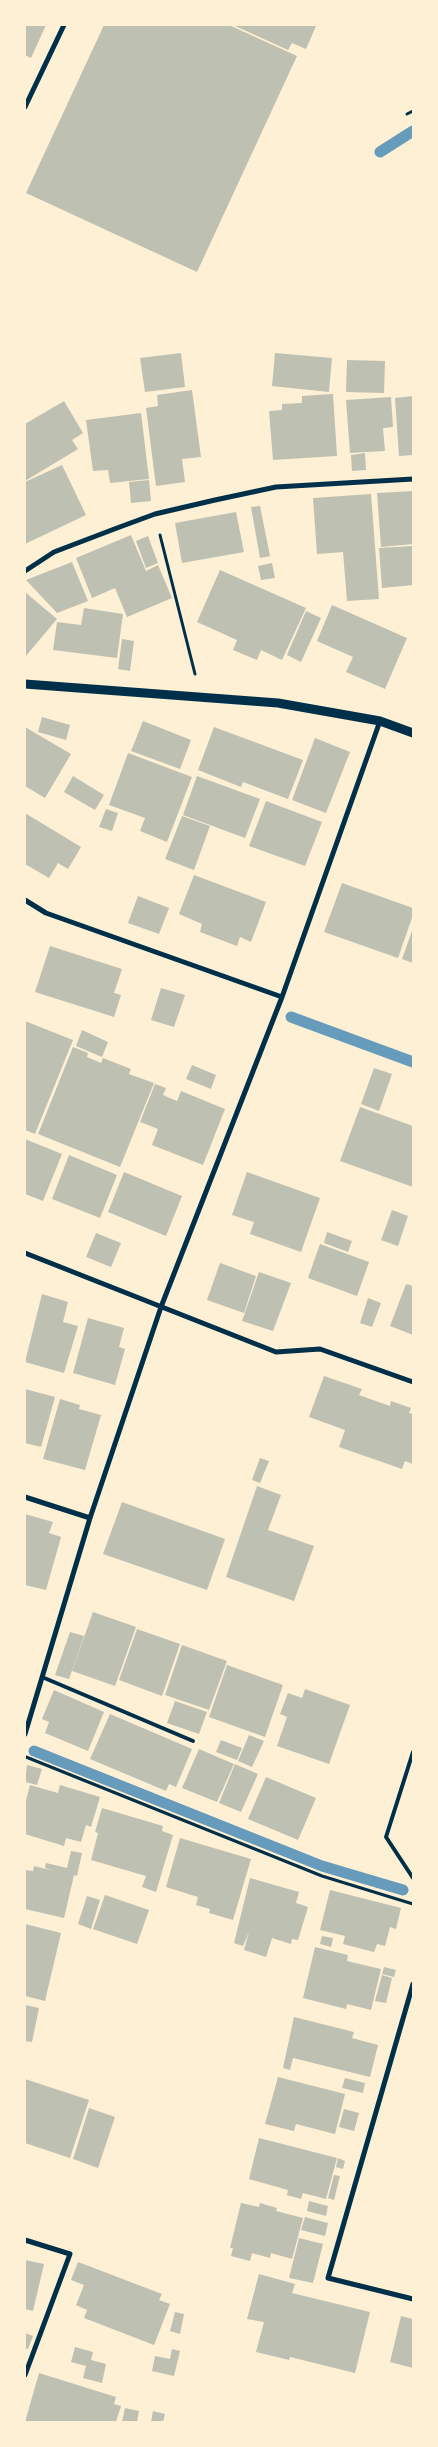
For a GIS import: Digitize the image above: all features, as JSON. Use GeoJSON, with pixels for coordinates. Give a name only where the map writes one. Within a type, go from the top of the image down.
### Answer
{"type":"FeatureCollection","features":[{"type":"Feature","properties":{"kind":"street"},"geometry":{"type":"LineString","coordinates":[[25,107],[64,25]]}},
{"type":"Feature","properties":{"kind":"street"},"geometry":{"type":"LineString","coordinates":[[25,571],[54,552],[155,514],[276,487],[413,479]]}},
{"type":"Feature","properties":{"kind":"street"},"geometry":{"type":"LineString","coordinates":[[25,684],[278,703],[380,721],[413,733]]}},
{"type":"Feature","properties":{"kind":"street"},"geometry":{"type":"LineString","coordinates":[[25,1734],[26,1724],[90,1518],[161,1307],[282,997],[380,721]]}},
{"type":"Feature","properties":{"kind":"street"},"geometry":{"type":"LineString","coordinates":[[25,900],[46,913],[282,997]]}},
{"type":"Feature","properties":{"kind":"street"},"geometry":{"type":"LineString","coordinates":[[25,1253],[276,1352],[320,1349],[413,1382]]}},
{"type":"Feature","properties":{"kind":"street"},"geometry":{"type":"LineString","coordinates":[[25,1497],[90,1518]]}},
{"type":"Feature","properties":{"kind":"street"},"geometry":{"type":"LineString","coordinates":[[413,1984],[328,2278],[413,2299]]}},
{"type":"Feature","properties":{"kind":"street"},"geometry":{"type":"LineString","coordinates":[[25,2240],[70,2254],[25,2375]]}},
{"type":"Feature","properties":{"kind":"lane"},"geometry":{"type":"LineString","coordinates":[[42,1677],[193,1741]]}},
{"type":"Feature","properties":{"kind":"lane"},"geometry":{"type":"LineString","coordinates":[[413,1752],[386,1837],[413,1878]]}},
{"type":"Feature","properties":{"kind":"path"},"geometry":{"type":"LineString","coordinates":[[407,114],[413,111]]}},
{"type":"Feature","properties":{"kind":"path"},"geometry":{"type":"LineString","coordinates":[[155,514],[201,697]]}},
{"type":"Feature","properties":{"kind":"path"},"geometry":{"type":"LineString","coordinates":[[25,1757],[322,1876],[413,1904]]}},
{"type":"Feature","properties":{"kind":"building"},"geometry":{"type":"Polygon","coordinates":[[[25,25],[46,25],[31,58],[25,55],[25,25]]]}},
{"type":"Feature","properties":{"kind":"building"},"geometry":{"type":"Polygon","coordinates":[[[104,25],[229,25],[297,56],[197,272],[26,193],[104,25]]]}},
{"type":"Feature","properties":{"kind":"building"},"geometry":{"type":"Polygon","coordinates":[[[233,25],[316,26],[306,49],[292,43],[288,50],[233,25]]]}},
{"type":"Feature","properties":{"kind":"building"},"geometry":{"type":"Polygon","coordinates":[[[181,353],[185,387],[145,392],[140,358],[181,353]]]}},
{"type":"Feature","properties":{"kind":"building"},"geometry":{"type":"Polygon","coordinates":[[[275,353],[332,358],[329,392],[272,386],[275,353]]]}},
{"type":"Feature","properties":{"kind":"building"},"geometry":{"type":"Polygon","coordinates":[[[347,360],[385,361],[384,393],[346,392],[347,360]]]}},
{"type":"Feature","properties":{"kind":"building"},"geometry":{"type":"Polygon","coordinates":[[[192,390],[201,457],[182,459],[185,482],[156,486],[146,408],[158,406],[157,395],[192,390]]]}},
{"type":"Feature","properties":{"kind":"building"},"geometry":{"type":"Polygon","coordinates":[[[333,394],[337,456],[273,460],[269,411],[282,410],[282,404],[302,403],[302,396],[333,394]]]}},
{"type":"Feature","properties":{"kind":"building"},"geometry":{"type":"Polygon","coordinates":[[[413,396],[413,455],[399,456],[395,398],[413,396]]]}},
{"type":"Feature","properties":{"kind":"building"},"geometry":{"type":"Polygon","coordinates":[[[391,397],[393,427],[383,428],[385,451],[350,453],[346,400],[391,397]]]}},
{"type":"Feature","properties":{"kind":"building"},"geometry":{"type":"Polygon","coordinates":[[[64,401],[83,433],[72,440],[78,449],[25,481],[25,424],[64,401]]]}},
{"type":"Feature","properties":{"kind":"building"},"geometry":{"type":"Polygon","coordinates":[[[141,413],[149,479],[110,483],[108,470],[93,471],[86,420],[141,413]]]}},
{"type":"Feature","properties":{"kind":"building"},"geometry":{"type":"Polygon","coordinates":[[[365,453],[366,470],[352,471],[351,455],[365,453]]]}},
{"type":"Feature","properties":{"kind":"building"},"geometry":{"type":"Polygon","coordinates":[[[62,465],[86,515],[25,544],[25,482],[62,465]]]}},
{"type":"Feature","properties":{"kind":"building"},"geometry":{"type":"Polygon","coordinates":[[[149,480],[151,501],[131,503],[129,482],[149,480]]]}},
{"type":"Feature","properties":{"kind":"building"},"geometry":{"type":"Polygon","coordinates":[[[413,491],[413,544],[381,547],[377,493],[413,491]]]}},
{"type":"Feature","properties":{"kind":"building"},"geometry":{"type":"Polygon","coordinates":[[[371,494],[379,599],[347,601],[343,552],[317,554],[313,498],[371,494]]]}},
{"type":"Feature","properties":{"kind":"building"},"geometry":{"type":"Polygon","coordinates":[[[260,506],[270,556],[260,558],[251,507],[260,506]]]}},
{"type":"Feature","properties":{"kind":"building"},"geometry":{"type":"Polygon","coordinates":[[[236,512],[244,552],[182,563],[175,523],[236,512]]]}},
{"type":"Feature","properties":{"kind":"building"},"geometry":{"type":"Polygon","coordinates":[[[131,535],[146,571],[158,565],[172,598],[127,617],[115,588],[92,598],[76,558],[131,535]]]}},
{"type":"Feature","properties":{"kind":"building"},"geometry":{"type":"Polygon","coordinates":[[[148,536],[158,563],[146,568],[136,541],[148,536]]]}},
{"type":"Feature","properties":{"kind":"building"},"geometry":{"type":"Polygon","coordinates":[[[413,546],[413,585],[382,588],[379,548],[413,546]]]}},
{"type":"Feature","properties":{"kind":"building"},"geometry":{"type":"Polygon","coordinates":[[[72,562],[88,601],[57,613],[26,580],[72,562]]]}},
{"type":"Feature","properties":{"kind":"building"},"geometry":{"type":"Polygon","coordinates":[[[272,563],[275,578],[261,580],[258,566],[272,563]]]}},
{"type":"Feature","properties":{"kind":"building"},"geometry":{"type":"Polygon","coordinates":[[[220,570],[306,608],[282,660],[261,650],[257,660],[233,650],[237,640],[197,622],[220,570]]]}},
{"type":"Feature","properties":{"kind":"building"},"geometry":{"type":"Polygon","coordinates":[[[25,592],[57,619],[25,657],[25,592]]]}},
{"type":"Feature","properties":{"kind":"building"},"geometry":{"type":"Polygon","coordinates":[[[332,605],[407,638],[385,689],[346,672],[353,657],[317,641],[332,605]]]}},
{"type":"Feature","properties":{"kind":"building"},"geometry":{"type":"Polygon","coordinates":[[[84,608],[123,614],[117,658],[53,650],[57,622],[81,625],[84,608]]]}},
{"type":"Feature","properties":{"kind":"building"},"geometry":{"type":"Polygon","coordinates":[[[306,611],[321,618],[301,662],[287,655],[306,611]]]}},
{"type":"Feature","properties":{"kind":"building"},"geometry":{"type":"Polygon","coordinates":[[[122,639],[134,641],[130,671],[118,669],[122,639]]]}},
{"type":"Feature","properties":{"kind":"building"},"geometry":{"type":"Polygon","coordinates":[[[42,717],[70,725],[66,740],[38,732],[42,717]]]}},
{"type":"Feature","properties":{"kind":"building"},"geometry":{"type":"Polygon","coordinates":[[[143,721],[191,740],[180,769],[131,751],[143,721]]]}},
{"type":"Feature","properties":{"kind":"building"},"geometry":{"type":"Polygon","coordinates":[[[25,727],[71,754],[45,798],[25,786],[25,727]]]}},
{"type":"Feature","properties":{"kind":"building"},"geometry":{"type":"Polygon","coordinates":[[[214,727],[303,760],[288,799],[243,782],[241,787],[198,770],[214,727]]]}},
{"type":"Feature","properties":{"kind":"building"},"geometry":{"type":"Polygon","coordinates":[[[315,738],[350,752],[326,813],[292,800],[315,738]]]}},
{"type":"Feature","properties":{"kind":"building"},"geometry":{"type":"Polygon","coordinates":[[[128,753],[192,777],[167,842],[140,831],[145,818],[109,805],[128,753]]]}},
{"type":"Feature","properties":{"kind":"building"},"geometry":{"type":"Polygon","coordinates":[[[73,776],[104,795],[95,810],[64,792],[73,776]]]}},
{"type":"Feature","properties":{"kind":"building"},"geometry":{"type":"Polygon","coordinates":[[[197,776],[260,799],[245,838],[183,815],[197,776]]]}},
{"type":"Feature","properties":{"kind":"building"},"geometry":{"type":"Polygon","coordinates":[[[266,801],[322,822],[305,866],[249,846],[266,801]]]}},
{"type":"Feature","properties":{"kind":"building"},"geometry":{"type":"Polygon","coordinates":[[[106,809],[118,813],[112,831],[99,827],[106,809]]]}},
{"type":"Feature","properties":{"kind":"building"},"geometry":{"type":"Polygon","coordinates":[[[25,813],[81,847],[68,869],[58,863],[49,878],[25,864],[25,813]]]}},
{"type":"Feature","properties":{"kind":"building"},"geometry":{"type":"Polygon","coordinates":[[[182,816],[210,826],[194,870],[165,859],[182,816]]]}},
{"type":"Feature","properties":{"kind":"building"},"geometry":{"type":"Polygon","coordinates":[[[194,875],[266,902],[251,942],[240,937],[237,946],[200,932],[202,924],[179,914],[194,875]]]}},
{"type":"Feature","properties":{"kind":"building"},"geometry":{"type":"Polygon","coordinates":[[[342,883],[413,908],[413,915],[398,958],[324,932],[342,883]]]}},
{"type":"Feature","properties":{"kind":"building"},"geometry":{"type":"Polygon","coordinates":[[[138,896],[169,908],[159,934],[128,923],[138,896]]]}},
{"type":"Feature","properties":{"kind":"building"},"geometry":{"type":"Polygon","coordinates":[[[413,928],[413,963],[402,959],[413,928]]]}},
{"type":"Feature","properties":{"kind":"building"},"geometry":{"type":"Polygon","coordinates":[[[50,946],[122,969],[114,993],[121,995],[114,1017],[35,992],[50,946]]]}},
{"type":"Feature","properties":{"kind":"building"},"geometry":{"type":"Polygon","coordinates":[[[161,988],[185,995],[174,1027],[151,1020],[161,988]]]}},
{"type":"Feature","properties":{"kind":"building"},"geometry":{"type":"Polygon","coordinates":[[[25,1021],[73,1040],[35,1134],[25,1130],[25,1021]]]}},
{"type":"Feature","properties":{"kind":"building"},"geometry":{"type":"Polygon","coordinates":[[[82,1030],[108,1042],[102,1057],[76,1046],[82,1030]]]}},
{"type":"Feature","properties":{"kind":"building"},"geometry":{"type":"Polygon","coordinates":[[[73,1047],[88,1053],[87,1057],[101,1063],[103,1058],[131,1069],[129,1074],[154,1083],[120,1167],[38,1134],[73,1047]]]}},
{"type":"Feature","properties":{"kind":"building"},"geometry":{"type":"Polygon","coordinates":[[[192,1065],[216,1075],[211,1089],[186,1079],[192,1065]]]}},
{"type":"Feature","properties":{"kind":"building"},"geometry":{"type":"Polygon","coordinates":[[[374,1068],[392,1074],[379,1111],[361,1104],[374,1068]]]}},
{"type":"Feature","properties":{"kind":"building"},"geometry":{"type":"Polygon","coordinates":[[[155,1084],[166,1088],[163,1095],[177,1101],[181,1091],[225,1109],[203,1165],[152,1145],[158,1129],[140,1122],[155,1084]]]}},
{"type":"Feature","properties":{"kind":"building"},"geometry":{"type":"Polygon","coordinates":[[[360,1107],[413,1126],[413,1187],[340,1161],[360,1107]]]}},
{"type":"Feature","properties":{"kind":"building"},"geometry":{"type":"Polygon","coordinates":[[[25,1139],[62,1154],[43,1201],[25,1194],[25,1139]]]}},
{"type":"Feature","properties":{"kind":"building"},"geometry":{"type":"Polygon","coordinates":[[[69,1155],[117,1175],[100,1218],[52,1199],[69,1155]]]}},
{"type":"Feature","properties":{"kind":"building"},"geometry":{"type":"Polygon","coordinates":[[[124,1172],[182,1196],[166,1236],[108,1212],[124,1172]]]}},
{"type":"Feature","properties":{"kind":"building"},"geometry":{"type":"Polygon","coordinates":[[[247,1172],[320,1198],[301,1252],[250,1234],[254,1222],[232,1215],[247,1172]]]}},
{"type":"Feature","properties":{"kind":"building"},"geometry":{"type":"Polygon","coordinates":[[[392,1210],[408,1216],[398,1246],[381,1240],[392,1210]]]}},
{"type":"Feature","properties":{"kind":"building"},"geometry":{"type":"Polygon","coordinates":[[[327,1232],[352,1241],[348,1252],[324,1243],[327,1232]]]}},
{"type":"Feature","properties":{"kind":"building"},"geometry":{"type":"Polygon","coordinates":[[[96,1233],[121,1243],[111,1267],[86,1257],[96,1233]]]}},
{"type":"Feature","properties":{"kind":"building"},"geometry":{"type":"Polygon","coordinates":[[[320,1244],[369,1262],[357,1296],[308,1278],[320,1244]]]}},
{"type":"Feature","properties":{"kind":"building"},"geometry":{"type":"Polygon","coordinates":[[[220,1263],[256,1276],[244,1313],[207,1300],[220,1263]]]}},
{"type":"Feature","properties":{"kind":"building"},"geometry":{"type":"Polygon","coordinates":[[[259,1272],[291,1283],[273,1331],[242,1321],[259,1272]]]}},
{"type":"Feature","properties":{"kind":"building"},"geometry":{"type":"Polygon","coordinates":[[[406,1284],[413,1286],[413,1335],[390,1326],[406,1284]]]}},
{"type":"Feature","properties":{"kind":"building"},"geometry":{"type":"Polygon","coordinates":[[[42,1294],[68,1302],[63,1322],[78,1326],[64,1373],[25,1362],[42,1294]]]}},
{"type":"Feature","properties":{"kind":"building"},"geometry":{"type":"Polygon","coordinates":[[[368,1298],[381,1303],[372,1327],[360,1323],[368,1298]]]}},
{"type":"Feature","properties":{"kind":"building"},"geometry":{"type":"Polygon","coordinates":[[[88,1318],[124,1328],[119,1347],[125,1349],[115,1385],[73,1373],[88,1318]]]}},
{"type":"Feature","properties":{"kind":"building"},"geometry":{"type":"Polygon","coordinates":[[[324,1376],[362,1389],[359,1395],[390,1406],[391,1401],[411,1408],[409,1413],[413,1414],[413,1464],[405,1461],[402,1469],[339,1447],[345,1430],[309,1417],[324,1376]]]}},
{"type":"Feature","properties":{"kind":"building"},"geometry":{"type":"Polygon","coordinates":[[[25,1389],[55,1397],[41,1447],[25,1443],[25,1389]]]}},
{"type":"Feature","properties":{"kind":"building"},"geometry":{"type":"Polygon","coordinates":[[[60,1399],[80,1405],[79,1409],[101,1415],[85,1470],[43,1459],[60,1399]]]}},
{"type":"Feature","properties":{"kind":"building"},"geometry":{"type":"Polygon","coordinates":[[[260,1458],[269,1461],[260,1483],[252,1480],[260,1458]]]}},
{"type":"Feature","properties":{"kind":"building"},"geometry":{"type":"Polygon","coordinates":[[[257,1486],[281,1495],[268,1530],[314,1546],[294,1601],[226,1577],[257,1486]]]}},
{"type":"Feature","properties":{"kind":"building"},"geometry":{"type":"Polygon","coordinates":[[[122,1502],[225,1539],[207,1590],[103,1554],[122,1502]]]}},
{"type":"Feature","properties":{"kind":"building"},"geometry":{"type":"Polygon","coordinates":[[[25,1514],[53,1522],[49,1533],[61,1537],[46,1590],[25,1585],[25,1514]]]}},
{"type":"Feature","properties":{"kind":"building"},"geometry":{"type":"Polygon","coordinates":[[[93,1612],[136,1627],[115,1686],[72,1671],[93,1612]]]}},
{"type":"Feature","properties":{"kind":"building"},"geometry":{"type":"Polygon","coordinates":[[[137,1629],[180,1644],[162,1696],[119,1680],[137,1629]]]}},
{"type":"Feature","properties":{"kind":"building"},"geometry":{"type":"Polygon","coordinates":[[[70,1632],[84,1636],[69,1679],[55,1675],[70,1632]]]}},
{"type":"Feature","properties":{"kind":"building"},"geometry":{"type":"Polygon","coordinates":[[[182,1645],[227,1661],[209,1710],[165,1695],[182,1645]]]}},
{"type":"Feature","properties":{"kind":"building"},"geometry":{"type":"Polygon","coordinates":[[[227,1665],[283,1685],[265,1737],[209,1717],[227,1665]]]}},
{"type":"Feature","properties":{"kind":"building"},"geometry":{"type":"Polygon","coordinates":[[[305,1689],[350,1705],[329,1764],[277,1746],[287,1717],[280,1714],[288,1693],[302,1698],[305,1689]]]}},
{"type":"Feature","properties":{"kind":"building"},"geometry":{"type":"Polygon","coordinates":[[[54,1690],[104,1712],[88,1751],[45,1733],[49,1722],[42,1719],[54,1690]]]}},
{"type":"Feature","properties":{"kind":"building"},"geometry":{"type":"Polygon","coordinates":[[[175,1701],[207,1712],[199,1734],[167,1723],[175,1701]]]}},
{"type":"Feature","properties":{"kind":"building"},"geometry":{"type":"Polygon","coordinates":[[[110,1714],[192,1749],[176,1787],[169,1784],[166,1791],[90,1759],[110,1714]]]}},
{"type":"Feature","properties":{"kind":"building"},"geometry":{"type":"Polygon","coordinates":[[[249,1735],[264,1741],[252,1767],[238,1761],[249,1735]]]}},
{"type":"Feature","properties":{"kind":"building"},"geometry":{"type":"Polygon","coordinates":[[[221,1740],[242,1748],[237,1760],[216,1752],[221,1740]]]}},
{"type":"Feature","properties":{"kind":"building"},"geometry":{"type":"Polygon","coordinates":[[[199,1749],[234,1764],[217,1802],[182,1788],[199,1749]]]}},
{"type":"Feature","properties":{"kind":"building"},"geometry":{"type":"Polygon","coordinates":[[[235,1764],[258,1774],[241,1812],[219,1803],[235,1764]]]}},
{"type":"Feature","properties":{"kind":"building"},"geometry":{"type":"Polygon","coordinates":[[[27,1765],[42,1769],[37,1785],[25,1782],[27,1765]]]}},
{"type":"Feature","properties":{"kind":"building"},"geometry":{"type":"Polygon","coordinates":[[[266,1777],[316,1798],[298,1840],[248,1819],[266,1777]]]}},
{"type":"Feature","properties":{"kind":"building"},"geometry":{"type":"Polygon","coordinates":[[[30,1785],[58,1793],[60,1785],[100,1797],[91,1827],[86,1825],[81,1842],[66,1838],[64,1846],[25,1834],[25,1804],[30,1785]]]}},
{"type":"Feature","properties":{"kind":"building"},"geometry":{"type":"Polygon","coordinates":[[[102,1808],[163,1826],[162,1831],[173,1835],[156,1892],[142,1887],[146,1876],[91,1860],[98,1833],[95,1832],[102,1808]]]}},
{"type":"Feature","properties":{"kind":"building"},"geometry":{"type":"Polygon","coordinates":[[[180,1838],[251,1859],[233,1920],[209,1913],[210,1909],[196,1905],[198,1897],[166,1887],[180,1838]]]}},
{"type":"Feature","properties":{"kind":"building"},"geometry":{"type":"Polygon","coordinates":[[[71,1851],[82,1853],[77,1876],[74,1875],[64,1918],[25,1909],[25,1870],[33,1871],[34,1866],[54,1871],[45,1868],[46,1863],[67,1868],[71,1851]]]}},
{"type":"Feature","properties":{"kind":"building"},"geometry":{"type":"Polygon","coordinates":[[[250,1878],[299,1892],[296,1903],[308,1907],[298,1940],[292,1939],[291,1944],[272,1938],[266,1957],[244,1950],[249,1932],[243,1946],[234,1943],[250,1878]]]}},
{"type":"Feature","properties":{"kind":"building"},"geometry":{"type":"Polygon","coordinates":[[[330,1890],[401,1908],[396,1929],[390,1927],[385,1946],[377,1944],[374,1952],[343,1944],[345,1936],[320,1930],[330,1890]]]}},
{"type":"Feature","properties":{"kind":"building"},"geometry":{"type":"Polygon","coordinates":[[[105,1895],[149,1910],[137,1944],[93,1929],[105,1895]]]}},
{"type":"Feature","properties":{"kind":"building"},"geometry":{"type":"Polygon","coordinates":[[[87,1896],[100,1900],[91,1929],[78,1924],[87,1896]]]}},
{"type":"Feature","properties":{"kind":"building"},"geometry":{"type":"Polygon","coordinates":[[[25,1924],[61,1933],[45,2001],[25,1996],[25,1924]]]}},
{"type":"Feature","properties":{"kind":"building"},"geometry":{"type":"Polygon","coordinates":[[[322,1936],[333,1938],[331,1947],[320,1944],[322,1936]]]}},
{"type":"Feature","properties":{"kind":"building"},"geometry":{"type":"Polygon","coordinates":[[[315,1947],[348,1955],[347,1961],[381,1969],[371,2010],[347,2004],[346,2009],[303,1998],[315,1947]]]}},
{"type":"Feature","properties":{"kind":"building"},"geometry":{"type":"Polygon","coordinates":[[[384,1967],[396,1970],[394,1977],[382,1974],[384,1967]]]}},
{"type":"Feature","properties":{"kind":"building"},"geometry":{"type":"Polygon","coordinates":[[[382,1975],[392,1978],[386,2003],[375,2001],[382,1975]]]}},
{"type":"Feature","properties":{"kind":"building"},"geometry":{"type":"Polygon","coordinates":[[[25,2005],[39,2008],[32,2042],[25,2041],[25,2005]]]}},
{"type":"Feature","properties":{"kind":"building"},"geometry":{"type":"Polygon","coordinates":[[[294,2017],[354,2032],[352,2038],[378,2045],[370,2077],[293,2058],[290,2070],[283,2068],[294,2017]]]}},
{"type":"Feature","properties":{"kind":"building"},"geometry":{"type":"Polygon","coordinates":[[[278,2077],[345,2094],[335,2134],[296,2124],[294,2131],[265,2124],[278,2077]]]}},
{"type":"Feature","properties":{"kind":"building"},"geometry":{"type":"Polygon","coordinates":[[[345,2078],[365,2083],[363,2093],[342,2088],[345,2078]]]}},
{"type":"Feature","properties":{"kind":"building"},"geometry":{"type":"Polygon","coordinates":[[[25,2079],[89,2100],[70,2158],[25,2143],[25,2079]]]}},
{"type":"Feature","properties":{"kind":"building"},"geometry":{"type":"Polygon","coordinates":[[[89,2108],[115,2117],[98,2168],[73,2159],[89,2108]]]}},
{"type":"Feature","properties":{"kind":"building"},"geometry":{"type":"Polygon","coordinates":[[[344,2109],[359,2113],[354,2131],[339,2127],[344,2109]]]}},
{"type":"Feature","properties":{"kind":"building"},"geometry":{"type":"Polygon","coordinates":[[[259,2138],[337,2158],[326,2199],[303,2193],[301,2199],[287,2195],[288,2190],[249,2179],[259,2138]]]}},
{"type":"Feature","properties":{"kind":"building"},"geometry":{"type":"Polygon","coordinates":[[[338,2158],[345,2161],[343,2169],[336,2167],[338,2158]]]}},
{"type":"Feature","properties":{"kind":"building"},"geometry":{"type":"Polygon","coordinates":[[[334,2175],[340,2176],[334,2200],[328,2198],[334,2175]]]}},
{"type":"Feature","properties":{"kind":"building"},"geometry":{"type":"Polygon","coordinates":[[[309,2201],[328,2206],[326,2216],[307,2211],[309,2201]]]}},
{"type":"Feature","properties":{"kind":"building"},"geometry":{"type":"Polygon","coordinates":[[[241,2203],[259,2207],[260,2203],[277,2208],[276,2211],[303,2218],[292,2259],[271,2253],[270,2258],[252,2253],[250,2261],[231,2256],[233,2248],[230,2248],[241,2203]]]}},
{"type":"Feature","properties":{"kind":"building"},"geometry":{"type":"Polygon","coordinates":[[[305,2217],[328,2223],[325,2236],[301,2230],[305,2217]]]}},
{"type":"Feature","properties":{"kind":"building"},"geometry":{"type":"Polygon","coordinates":[[[299,2238],[323,2244],[313,2283],[289,2278],[299,2238]]]}},
{"type":"Feature","properties":{"kind":"building"},"geometry":{"type":"Polygon","coordinates":[[[25,2260],[44,2264],[33,2311],[25,2309],[25,2260]]]}},
{"type":"Feature","properties":{"kind":"building"},"geometry":{"type":"Polygon","coordinates":[[[78,2262],[162,2294],[159,2300],[170,2304],[154,2345],[84,2318],[87,2310],[76,2305],[84,2285],[71,2280],[78,2262]]]}},
{"type":"Feature","properties":{"kind":"building"},"geometry":{"type":"Polygon","coordinates":[[[259,2274],[295,2284],[292,2293],[370,2312],[355,2373],[290,2357],[289,2360],[256,2352],[264,2322],[247,2319],[259,2274]]]}},
{"type":"Feature","properties":{"kind":"building"},"geometry":{"type":"Polygon","coordinates":[[[175,2312],[184,2314],[180,2334],[170,2331],[175,2312]]]}},
{"type":"Feature","properties":{"kind":"building"},"geometry":{"type":"Polygon","coordinates":[[[401,2316],[413,2319],[413,2368],[390,2362],[401,2316]]]}},
{"type":"Feature","properties":{"kind":"building"},"geometry":{"type":"Polygon","coordinates":[[[25,2333],[33,2336],[28,2349],[25,2348],[25,2333]]]}},
{"type":"Feature","properties":{"kind":"building"},"geometry":{"type":"Polygon","coordinates":[[[75,2347],[93,2352],[91,2360],[106,2364],[102,2383],[83,2378],[86,2366],[71,2362],[75,2347]]]}},
{"type":"Feature","properties":{"kind":"building"},"geometry":{"type":"Polygon","coordinates":[[[172,2349],[180,2351],[174,2376],[152,2371],[155,2356],[170,2359],[172,2349]]]}},
{"type":"Feature","properties":{"kind":"building"},"geometry":{"type":"Polygon","coordinates":[[[39,2373],[116,2397],[114,2404],[121,2406],[116,2422],[25,2422],[39,2373]]]}},
{"type":"Feature","properties":{"kind":"building"},"geometry":{"type":"Polygon","coordinates":[[[125,2408],[139,2411],[137,2422],[122,2422],[125,2408]]]}},
{"type":"Feature","properties":{"kind":"building"},"geometry":{"type":"Polygon","coordinates":[[[153,2411],[165,2414],[163,2422],[151,2422],[153,2411]]]}},
{"type":"Feature","properties":{"kind":"waterway"},"geometry":{"type":"LineString","coordinates":[[380,152],[413,131]]}},
{"type":"Feature","properties":{"kind":"waterway"},"geometry":{"type":"LineString","coordinates":[[291,1017],[413,1062]]}},
{"type":"Feature","properties":{"kind":"waterway"},"geometry":{"type":"LineString","coordinates":[[34,1751],[322,1866],[403,1890]]}}]}
